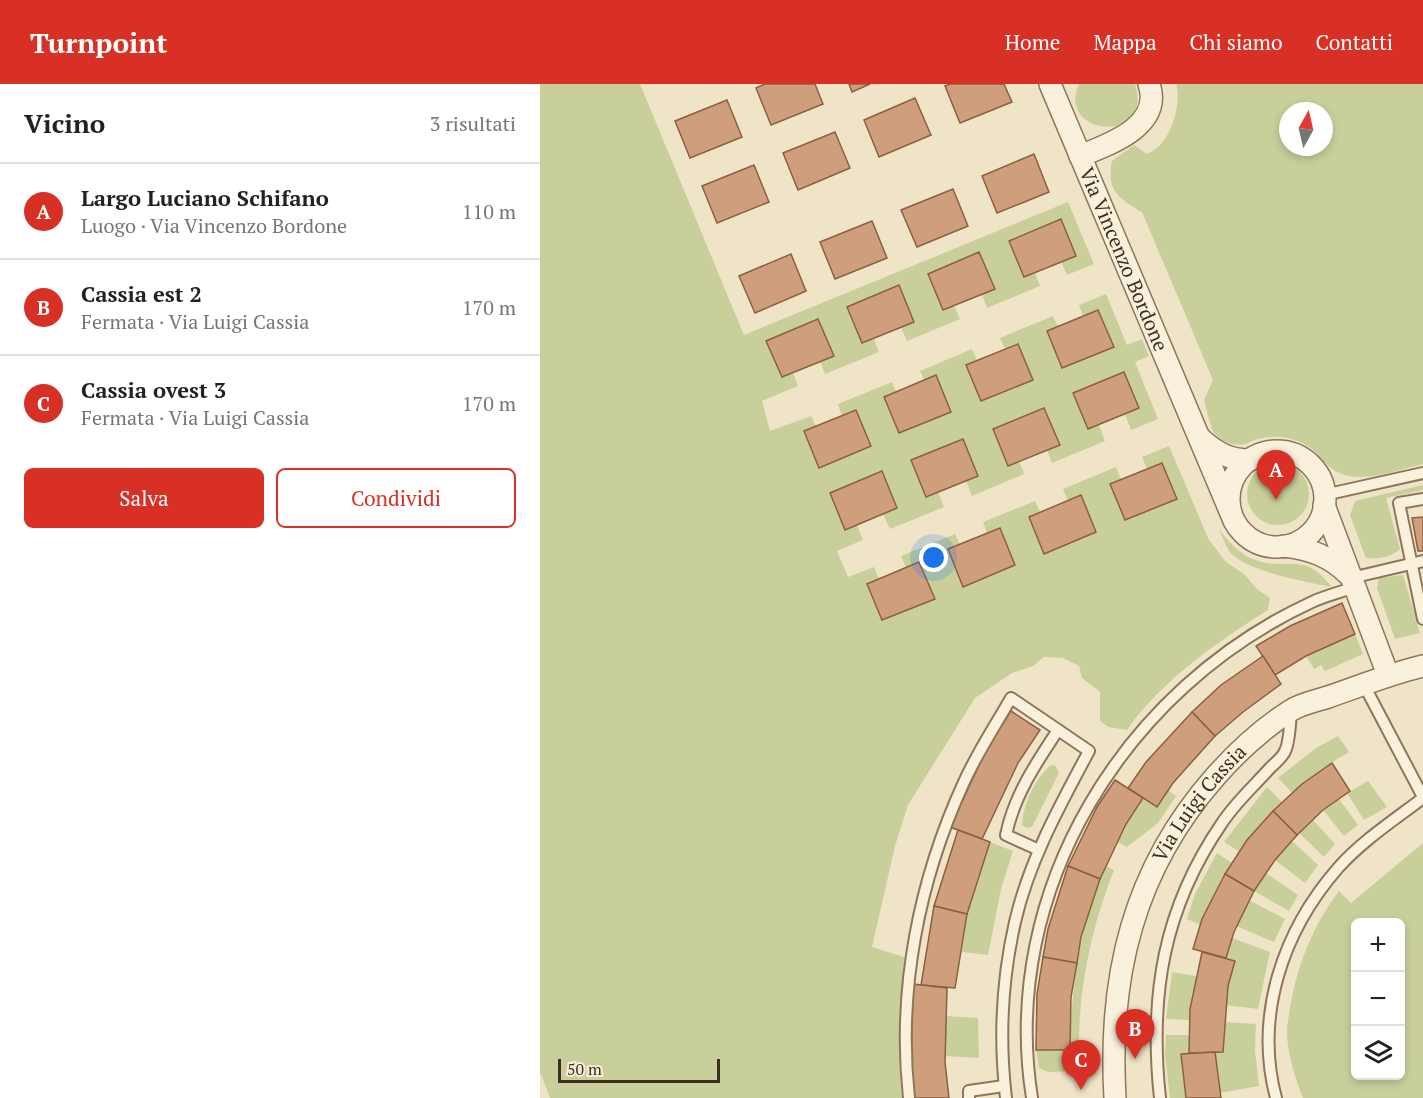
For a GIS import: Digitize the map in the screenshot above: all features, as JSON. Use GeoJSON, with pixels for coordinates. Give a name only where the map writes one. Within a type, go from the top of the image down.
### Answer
{"type":"FeatureCollection","features":[{"type":"Feature","properties":{"kind":"street","name":"Via Vincenzo Bordone"},"geometry":{"type":"LineString","coordinates":[[1050,84],[1230,511]]}},
{"type":"Feature","properties":{"kind":"street"},"geometry":{"type":"LineString","coordinates":[[1080,156],[1123,138],[1140,124],[1150,107],[1149,84]]}},
{"type":"Feature","properties":{"kind":"street"},"geometry":{"type":"LineString","coordinates":[[1197,435],[1219,453],[1239,460],[1250,460],[1268,452],[1278,452],[1297,456],[1313,468],[1323,485],[1324,500],[1388,675]]}},
{"type":"Feature","properties":{"kind":"street"},"geometry":{"type":"LineString","coordinates":[[1250,460],[1234,478],[1229,495],[1230,511],[1237,525],[1254,541],[1268,546],[1299,548],[1327,557],[1353,583]]}},
{"type":"Feature","properties":{"kind":"street"},"geometry":{"type":"LineString","coordinates":[[1284,546],[1308,535],[1319,522],[1324,500]]}},
{"type":"Feature","properties":{"kind":"street","name":"Via Luigi Cassia"},"geometry":{"type":"LineString","coordinates":[[1115,1098],[1112,1054],[1115,1004],[1130,929],[1141,895],[1164,845],[1195,799],[1230,759],[1291,710],[1388,675],[1423,666]]}},
{"type":"Feature","properties":{"kind":"street"},"geometry":{"type":"LineString","coordinates":[[1112,1054],[1129,1098]]}},
{"type":"Feature","properties":{"kind":"lane"},"geometry":{"type":"LineString","coordinates":[[1324,500],[1423,473]]}},
{"type":"Feature","properties":{"kind":"lane"},"geometry":{"type":"LineString","coordinates":[[1423,499],[1399,503],[1423,619]]}},
{"type":"Feature","properties":{"kind":"lane"},"geometry":{"type":"LineString","coordinates":[[1032,1098],[1028,1077],[1027,1028],[1031,979],[1040,930],[1054,883],[1072,837],[1095,794],[1123,753],[1154,715],[1197,674],[1228,650],[1270,623],[1353,583],[1423,561]]}},
{"type":"Feature","properties":{"kind":"lane"},"geometry":{"type":"LineString","coordinates":[[1276,1098],[1268,1050],[1270,1017],[1275,984],[1285,952],[1300,922],[1339,867],[1423,797],[1364,685]]}},
{"type":"Feature","properties":{"kind":"lane"},"geometry":{"type":"LineString","coordinates":[[909,1098],[906,1037],[908,993],[913,949],[927,884],[947,820],[980,750],[1011,698],[1089,750],[1039,849],[1015,921],[1004,990],[1001,1060],[1006,1098]]}},
{"type":"Feature","properties":{"kind":"lane"},"geometry":{"type":"LineString","coordinates":[[1160,1098],[1155,1055],[1157,1006],[1163,956],[1175,918],[1197,863],[1223,821],[1286,751],[1291,710]]}},
{"type":"Feature","properties":{"kind":"lane"},"geometry":{"type":"LineString","coordinates":[[1039,849],[1006,835],[1010,815],[1026,780],[1058,730]]}},
{"type":"Feature","properties":{"kind":"lane"},"geometry":{"type":"LineString","coordinates":[[969,1098],[969,1091],[1004,1086]]}},
{"type":"Feature","properties":{"kind":"green space"},"geometry":{"type":"Polygon","coordinates":[[[540,84],[640,84],[744,335],[1068,202],[1094,264],[1067,275],[1061,262],[1076,256],[1060,220],[1009,241],[1024,277],[1035,273],[1040,286],[987,308],[982,294],[994,289],[979,253],[928,274],[943,310],[954,306],[960,319],[907,341],[901,327],[914,321],[898,285],[847,307],[862,343],[874,339],[879,352],[825,374],[820,361],[818,319],[766,341],[781,377],[793,373],[798,386],[762,401],[770,431],[811,416],[816,426],[804,431],[820,468],[871,446],[856,410],[842,416],[838,404],[892,382],[896,392],[885,397],[900,433],[951,412],[936,376],[924,380],[920,371],[972,349],[977,360],[966,365],[981,401],[1033,380],[1018,344],[1005,349],[1000,338],[1053,316],[1058,327],[1047,331],[1062,368],[1113,347],[1098,310],[1083,316],[1079,305],[1106,294],[1127,345],[1142,339],[1149,356],[1135,362],[1158,419],[1131,430],[1125,414],[1139,408],[1124,372],[1073,393],[1088,429],[1099,425],[1105,441],[1052,463],[1047,450],[1044,408],[993,429],[1007,466],[1019,461],[1024,474],[972,496],[966,481],[978,475],[963,439],[911,461],[926,496],[938,492],[944,507],[890,529],[883,514],[897,508],[882,472],[830,493],[845,529],[857,525],[863,540],[837,551],[848,577],[874,567],[879,579],[867,584],[882,620],[934,598],[919,563],[906,568],[901,556],[955,534],[960,545],[948,550],[963,587],[1015,566],[1000,528],[987,533],[983,522],[1035,501],[1040,512],[1029,517],[1045,553],[1096,532],[1081,496],[1068,501],[1063,489],[1116,467],[1121,479],[1110,484],[1126,520],[1177,499],[1162,463],[1147,469],[1142,457],[1169,446],[1209,540],[1226,562],[1244,574],[1257,589],[1270,598],[1268,610],[1210,649],[1173,679],[1156,695],[1127,730],[1108,727],[1100,721],[1100,692],[1082,678],[1079,666],[1063,658],[1044,657],[1033,666],[1012,673],[975,698],[908,805],[895,846],[872,947],[904,957],[899,1066],[902,1098],[550,1098],[540,1072],[540,84]]]}},
{"type":"Feature","properties":{"kind":"green space"},"geometry":{"type":"Polygon","coordinates":[[[1079,84],[1135,84],[1137,104],[1131,117],[1120,125],[1106,127],[1091,123],[1080,115],[1075,101],[1079,84]]]}},
{"type":"Feature","properties":{"kind":"green space"},"geometry":{"type":"Polygon","coordinates":[[[1176,84],[1423,84],[1423,464],[1375,476],[1351,476],[1330,467],[1311,448],[1294,440],[1271,437],[1236,445],[1223,440],[1213,431],[1204,400],[1213,380],[1142,212],[1116,193],[1111,180],[1112,161],[1134,145],[1147,154],[1164,141],[1175,117],[1178,99],[1176,84]]]}},
{"type":"Feature","properties":{"kind":"green space"},"geometry":{"type":"Polygon","coordinates":[[[1272,463],[1284,463],[1300,472],[1307,482],[1309,494],[1307,506],[1300,516],[1284,525],[1272,525],[1261,520],[1252,511],[1247,500],[1247,488],[1252,477],[1261,468],[1272,463]]]}},
{"type":"Feature","properties":{"kind":"green space"},"geometry":{"type":"Polygon","coordinates":[[[1423,485],[1423,490],[1386,498],[1400,549],[1384,557],[1366,558],[1350,515],[1355,501],[1423,485]]]}},
{"type":"Feature","properties":{"kind":"green space"},"geometry":{"type":"Polygon","coordinates":[[[1219,529],[1234,546],[1252,559],[1267,563],[1309,567],[1332,587],[1277,575],[1236,558],[1229,551],[1219,529]]]}},
{"type":"Feature","properties":{"kind":"green space"},"geometry":{"type":"Polygon","coordinates":[[[1403,575],[1420,633],[1395,639],[1377,588],[1379,578],[1403,575]]]}},
{"type":"Feature","properties":{"kind":"green space"},"geometry":{"type":"Polygon","coordinates":[[[1355,634],[1363,654],[1325,671],[1321,665],[1314,669],[1306,656],[1355,634]]]}},
{"type":"Feature","properties":{"kind":"green space"},"geometry":{"type":"Polygon","coordinates":[[[1338,736],[1349,752],[1292,793],[1278,778],[1316,748],[1338,736]]]}},
{"type":"Feature","properties":{"kind":"green space"},"geometry":{"type":"Polygon","coordinates":[[[1051,765],[1056,766],[1059,773],[1032,827],[1027,828],[1022,825],[1027,800],[1035,784],[1051,765]]]}},
{"type":"Feature","properties":{"kind":"green space"},"geometry":{"type":"Polygon","coordinates":[[[1368,781],[1387,807],[1364,820],[1347,793],[1368,781]]]}},
{"type":"Feature","properties":{"kind":"green space"},"geometry":{"type":"Polygon","coordinates":[[[1267,787],[1282,802],[1247,840],[1240,852],[1224,842],[1267,787]]]}},
{"type":"Feature","properties":{"kind":"green space"},"geometry":{"type":"Polygon","coordinates":[[[1168,790],[1176,796],[1158,823],[1127,847],[1117,842],[1143,798],[1157,807],[1168,790]]]}},
{"type":"Feature","properties":{"kind":"green space"},"geometry":{"type":"Polygon","coordinates":[[[1339,799],[1358,825],[1344,836],[1323,810],[1339,799]]]}},
{"type":"Feature","properties":{"kind":"green space"},"geometry":{"type":"Polygon","coordinates":[[[1313,820],[1335,844],[1324,857],[1299,833],[1313,820]]]}},
{"type":"Feature","properties":{"kind":"green space"},"geometry":{"type":"Polygon","coordinates":[[[1292,841],[1318,865],[1305,883],[1275,860],[1292,841]]]}},
{"type":"Feature","properties":{"kind":"green space"},"geometry":{"type":"Polygon","coordinates":[[[990,842],[1013,851],[1001,889],[988,955],[962,952],[968,909],[990,842]]]}},
{"type":"Feature","properties":{"kind":"green space"},"geometry":{"type":"Polygon","coordinates":[[[1423,843],[1423,1098],[1303,1098],[1294,1074],[1287,1039],[1290,1008],[1307,946],[1321,918],[1339,891],[1351,903],[1423,843]]]}},
{"type":"Feature","properties":{"kind":"green space"},"geometry":{"type":"Polygon","coordinates":[[[1217,853],[1232,863],[1222,878],[1201,925],[1187,919],[1195,894],[1217,853]]]}},
{"type":"Feature","properties":{"kind":"green space"},"geometry":{"type":"Polygon","coordinates":[[[1106,866],[1114,870],[1097,919],[1086,969],[1080,1019],[1080,1071],[1048,1072],[1039,1068],[1036,1050],[1070,1049],[1075,978],[1083,933],[1106,866]]]}},
{"type":"Feature","properties":{"kind":"green space"},"geometry":{"type":"Polygon","coordinates":[[[1266,873],[1298,895],[1289,911],[1254,891],[1266,873]]]}},
{"type":"Feature","properties":{"kind":"green space"},"geometry":{"type":"Polygon","coordinates":[[[1249,900],[1285,919],[1274,942],[1236,926],[1249,900]]]}},
{"type":"Feature","properties":{"kind":"green space"},"geometry":{"type":"Polygon","coordinates":[[[1232,938],[1270,952],[1258,1009],[1225,1005],[1235,961],[1226,958],[1232,938]]]}},
{"type":"Feature","properties":{"kind":"green space"},"geometry":{"type":"Polygon","coordinates":[[[1172,972],[1196,976],[1190,1020],[1166,1019],[1172,972]]]}},
{"type":"Feature","properties":{"kind":"green space"},"geometry":{"type":"Polygon","coordinates":[[[946,1016],[978,1018],[979,1058],[945,1056],[946,1016]]]}},
{"type":"Feature","properties":{"kind":"green space"},"geometry":{"type":"Polygon","coordinates":[[[1224,1022],[1256,1024],[1255,1051],[1259,1086],[1219,1093],[1215,1052],[1223,1052],[1224,1022]]]}},
{"type":"Feature","properties":{"kind":"green space"},"geometry":{"type":"Polygon","coordinates":[[[1166,1035],[1190,1035],[1189,1053],[1181,1054],[1186,1098],[1170,1098],[1165,1054],[1166,1035]]]}},
{"type":"Feature","properties":{"kind":"building"},"geometry":{"type":"Polygon","coordinates":[[[765,84],[815,84],[823,104],[771,125],[756,88],[765,84]]]}},
{"type":"Feature","properties":{"kind":"building"},"geometry":{"type":"Polygon","coordinates":[[[849,84],[870,84],[852,92],[849,84]]]}},
{"type":"Feature","properties":{"kind":"building"},"geometry":{"type":"Polygon","coordinates":[[[950,84],[1004,84],[1012,102],[960,123],[945,86],[950,84]]]}},
{"type":"Feature","properties":{"kind":"building"},"geometry":{"type":"Polygon","coordinates":[[[915,98],[931,135],[879,157],[864,120],[915,98]]]}},
{"type":"Feature","properties":{"kind":"building"},"geometry":{"type":"Polygon","coordinates":[[[727,100],[742,137],[690,158],[675,121],[727,100]]]}},
{"type":"Feature","properties":{"kind":"building"},"geometry":{"type":"Polygon","coordinates":[[[835,132],[850,168],[798,190],[783,153],[835,132]]]}},
{"type":"Feature","properties":{"kind":"building"},"geometry":{"type":"Polygon","coordinates":[[[1034,154],[1049,192],[997,213],[982,176],[1034,154]]]}},
{"type":"Feature","properties":{"kind":"building"},"geometry":{"type":"Polygon","coordinates":[[[754,165],[769,202],[717,223],[702,186],[754,165]]]}},
{"type":"Feature","properties":{"kind":"building"},"geometry":{"type":"Polygon","coordinates":[[[953,189],[968,226],[917,247],[901,210],[953,189]]]}},
{"type":"Feature","properties":{"kind":"building"},"geometry":{"type":"Polygon","coordinates":[[[1061,219],[1076,256],[1024,277],[1009,241],[1061,219]]]}},
{"type":"Feature","properties":{"kind":"building"},"geometry":{"type":"Polygon","coordinates":[[[872,221],[887,258],[835,279],[820,242],[872,221]]]}},
{"type":"Feature","properties":{"kind":"building"},"geometry":{"type":"Polygon","coordinates":[[[979,252],[995,289],[943,310],[928,274],[979,252]]]}},
{"type":"Feature","properties":{"kind":"building"},"geometry":{"type":"Polygon","coordinates":[[[791,254],[806,291],[755,313],[739,276],[791,254]]]}},
{"type":"Feature","properties":{"kind":"building"},"geometry":{"type":"Polygon","coordinates":[[[899,285],[914,322],[862,343],[847,307],[899,285]]]}},
{"type":"Feature","properties":{"kind":"building"},"geometry":{"type":"Polygon","coordinates":[[[1098,310],[1114,347],[1062,368],[1047,331],[1098,310]]]}},
{"type":"Feature","properties":{"kind":"building"},"geometry":{"type":"Polygon","coordinates":[[[818,319],[834,356],[782,377],[766,341],[818,319]]]}},
{"type":"Feature","properties":{"kind":"building"},"geometry":{"type":"Polygon","coordinates":[[[1018,344],[1033,380],[981,401],[966,365],[1018,344]]]}},
{"type":"Feature","properties":{"kind":"building"},"geometry":{"type":"Polygon","coordinates":[[[1124,372],[1139,408],[1088,429],[1073,393],[1124,372]]]}},
{"type":"Feature","properties":{"kind":"building"},"geometry":{"type":"Polygon","coordinates":[[[936,375],[951,412],[899,433],[884,397],[936,375]]]}},
{"type":"Feature","properties":{"kind":"building"},"geometry":{"type":"Polygon","coordinates":[[[1044,408],[1060,445],[1008,466],[993,429],[1044,408]]]}},
{"type":"Feature","properties":{"kind":"building"},"geometry":{"type":"Polygon","coordinates":[[[856,410],[871,446],[819,468],[804,431],[856,410]]]}},
{"type":"Feature","properties":{"kind":"building"},"geometry":{"type":"Polygon","coordinates":[[[963,439],[978,476],[926,497],[911,460],[963,439]]]}},
{"type":"Feature","properties":{"kind":"building"},"geometry":{"type":"Polygon","coordinates":[[[1162,463],[1177,499],[1125,520],[1110,484],[1162,463]]]}},
{"type":"Feature","properties":{"kind":"building"},"geometry":{"type":"Polygon","coordinates":[[[882,471],[897,508],[845,530],[830,493],[882,471]]]}},
{"type":"Feature","properties":{"kind":"building"},"geometry":{"type":"Polygon","coordinates":[[[1081,495],[1096,532],[1044,554],[1029,517],[1081,495]]]}},
{"type":"Feature","properties":{"kind":"building"},"geometry":{"type":"Polygon","coordinates":[[[1423,517],[1423,551],[1418,551],[1412,518],[1423,517]]]}},
{"type":"Feature","properties":{"kind":"building"},"geometry":{"type":"Polygon","coordinates":[[[1000,528],[1015,565],[963,587],[948,549],[1000,528]]]}},
{"type":"Feature","properties":{"kind":"building"},"geometry":{"type":"Polygon","coordinates":[[[919,562],[935,599],[882,620],[867,584],[919,562]]]}},
{"type":"Feature","properties":{"kind":"building"},"geometry":{"type":"Polygon","coordinates":[[[1342,603],[1355,634],[1306,656],[1275,675],[1256,646],[1290,626],[1342,603]]]}},
{"type":"Feature","properties":{"kind":"building"},"geometry":{"type":"Polygon","coordinates":[[[1263,656],[1281,684],[1215,736],[1192,712],[1221,685],[1263,656]]]}},
{"type":"Feature","properties":{"kind":"building"},"geometry":{"type":"Polygon","coordinates":[[[1011,711],[1040,730],[1018,763],[982,839],[950,827],[988,746],[1011,711]]]}},
{"type":"Feature","properties":{"kind":"building"},"geometry":{"type":"Polygon","coordinates":[[[1192,712],[1215,736],[1173,783],[1157,807],[1128,788],[1146,762],[1192,712]]]}},
{"type":"Feature","properties":{"kind":"building"},"geometry":{"type":"Polygon","coordinates":[[[1332,763],[1350,791],[1323,810],[1297,835],[1273,811],[1302,784],[1332,763]]]}},
{"type":"Feature","properties":{"kind":"building"},"geometry":{"type":"Polygon","coordinates":[[[1115,780],[1143,798],[1126,824],[1100,879],[1068,866],[1097,807],[1115,780]]]}},
{"type":"Feature","properties":{"kind":"building"},"geometry":{"type":"Polygon","coordinates":[[[1273,811],[1297,835],[1275,860],[1254,891],[1225,874],[1247,840],[1273,811]]]}},
{"type":"Feature","properties":{"kind":"building"},"geometry":{"type":"Polygon","coordinates":[[[958,830],[990,842],[967,914],[934,906],[958,830]]]}},
{"type":"Feature","properties":{"kind":"building"},"geometry":{"type":"Polygon","coordinates":[[[1068,866],[1100,879],[1081,937],[1077,963],[1043,957],[1048,929],[1068,866]]]}},
{"type":"Feature","properties":{"kind":"building"},"geometry":{"type":"Polygon","coordinates":[[[1225,874],[1254,891],[1234,932],[1226,958],[1193,949],[1202,919],[1225,874]]]}},
{"type":"Feature","properties":{"kind":"building"},"geometry":{"type":"Polygon","coordinates":[[[934,906],[967,914],[955,988],[921,985],[934,906]]]}},
{"type":"Feature","properties":{"kind":"building"},"geometry":{"type":"Polygon","coordinates":[[[1202,952],[1235,961],[1228,986],[1223,1052],[1189,1053],[1190,1009],[1202,952]]]}},
{"type":"Feature","properties":{"kind":"building"},"geometry":{"type":"Polygon","coordinates":[[[1043,957],[1077,963],[1071,997],[1070,1050],[1036,1050],[1037,994],[1043,957]]]}},
{"type":"Feature","properties":{"kind":"building"},"geometry":{"type":"Polygon","coordinates":[[[913,984],[947,988],[945,1062],[949,1098],[914,1098],[911,1064],[913,984]]]}},
{"type":"Feature","properties":{"kind":"building"},"geometry":{"type":"Polygon","coordinates":[[[1215,1052],[1221,1098],[1186,1098],[1181,1054],[1215,1052]]]}},
{"type":"Feature","properties":{"kind":"place","name":"Largo Luciano Schifano"},"geometry":{"type":"Point","coordinates":[1276,500]}},
{"type":"Feature","properties":{"kind":"place","name":"Cassia est 2"},"geometry":{"type":"Point","coordinates":[1135,1059]}},
{"type":"Feature","properties":{"kind":"place","name":"Cassia ovest 3"},"geometry":{"type":"Point","coordinates":[1081,1090]}}]}
